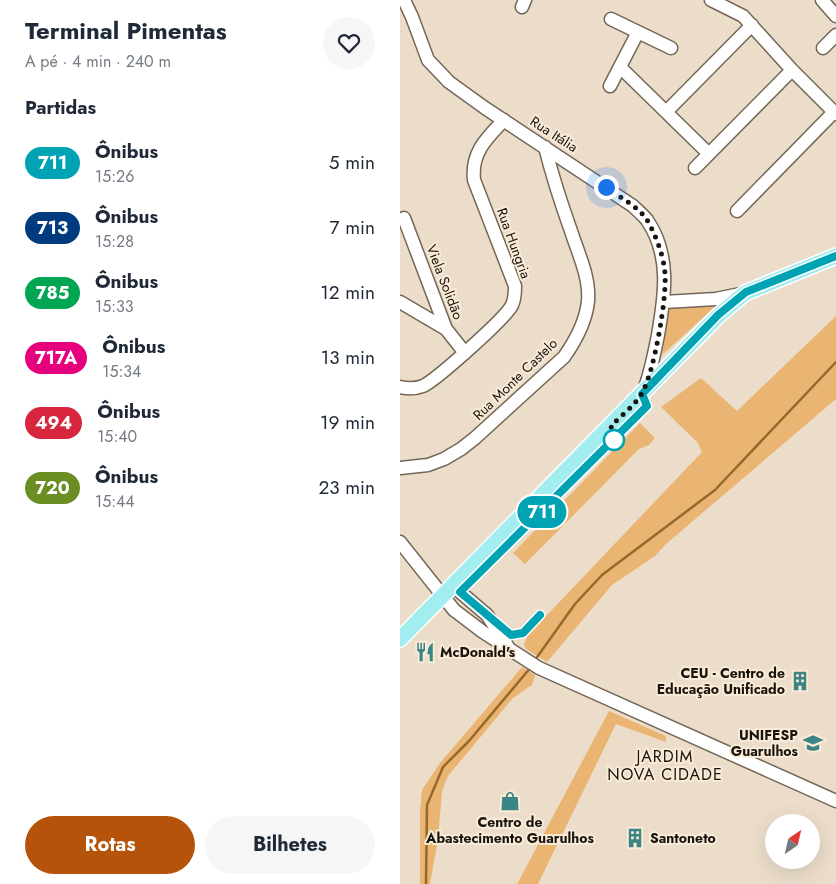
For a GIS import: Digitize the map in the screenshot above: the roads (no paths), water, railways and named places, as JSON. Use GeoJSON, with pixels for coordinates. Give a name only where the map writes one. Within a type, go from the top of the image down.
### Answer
{"type":"FeatureCollection","features":[{"type":"Feature","properties":{"kind":"main road"},"geometry":{"type":"LineString","coordinates":[[400,639],[752,280],[836,248]]}},
{"type":"Feature","properties":{"kind":"main road"},"geometry":{"type":"LineString","coordinates":[[738,294],[836,256]]}},
{"type":"Feature","properties":{"kind":"street","name":"Rua Itália"},"geometry":{"type":"LineString","coordinates":[[404,0],[428,60],[449,82],[633,206],[646,219],[661,253],[665,274],[664,302],[651,372],[642,394]]}},
{"type":"Feature","properties":{"kind":"street"},"geometry":{"type":"LineString","coordinates":[[711,0],[743,16],[792,70],[835,113],[737,211]]}},
{"type":"Feature","properties":{"kind":"street"},"geometry":{"type":"LineString","coordinates":[[822,0],[836,16]]}},
{"type":"Feature","properties":{"kind":"street"},"geometry":{"type":"LineString","coordinates":[[611,19],[671,48]]}},
{"type":"Feature","properties":{"kind":"street"},"geometry":{"type":"LineString","coordinates":[[667,111],[752,25]]}},
{"type":"Feature","properties":{"kind":"street"},"geometry":{"type":"LineString","coordinates":[[610,86],[638,32]]}},
{"type":"Feature","properties":{"kind":"street"},"geometry":{"type":"LineString","coordinates":[[823,48],[836,35]]}},
{"type":"Feature","properties":{"kind":"street"},"geometry":{"type":"LineString","coordinates":[[620,67],[709,154]]}},
{"type":"Feature","properties":{"kind":"street"},"geometry":{"type":"LineString","coordinates":[[695,168],[792,70]]}},
{"type":"Feature","properties":{"kind":"street","name":"Rua Hungria"},"geometry":{"type":"LineString","coordinates":[[400,387],[411,388],[424,385],[465,353],[507,313],[512,305],[515,296],[515,286],[474,180],[473,169],[479,149],[504,120]]}},
{"type":"Feature","properties":{"kind":"street","name":"Rua Monte Castelo"},"geometry":{"type":"LineString","coordinates":[[400,468],[428,465],[444,459],[475,438],[564,357],[574,343],[581,328],[585,315],[588,287],[545,147]]}},
{"type":"Feature","properties":{"kind":"street","name":"Viela Solidão"},"geometry":{"type":"LineString","coordinates":[[404,218],[446,329],[465,353]]}},
{"type":"Feature","properties":{"kind":"street"},"geometry":{"type":"LineString","coordinates":[[664,302],[716,299],[738,294]]}},
{"type":"Feature","properties":{"kind":"street"},"geometry":{"type":"LineString","coordinates":[[400,302],[446,329]]}},
{"type":"Feature","properties":{"kind":"street"},"geometry":{"type":"LineString","coordinates":[[400,542],[447,590],[488,615],[509,649],[539,668],[769,776],[836,801]]}},
{"type":"Feature","properties":{"kind":"waterway"},"geometry":{"type":"LineString","coordinates":[[535,660],[575,604],[602,575],[715,490],[836,362]]}},
{"type":"Feature","properties":{"kind":"waterway"},"geometry":{"type":"LineString","coordinates":[[426,884],[427,805],[443,767],[469,741],[531,667]]}},
{"type":"Feature","properties":{"kind":"place","name":"McDonald's"},"geometry":{"type":"Point","coordinates":[425,652]}},
{"type":"Feature","properties":{"kind":"place","name":"CEU - Centro de Educação Unificado"},"geometry":{"type":"Point","coordinates":[800,681]}},
{"type":"Feature","properties":{"kind":"place","name":"UNIFESP Guarulhos"},"geometry":{"type":"Point","coordinates":[813,743]}},
{"type":"Feature","properties":{"kind":"place","name":"Centro de Abastecimento Guarulhos"},"geometry":{"type":"Point","coordinates":[510,801]}},
{"type":"Feature","properties":{"kind":"place","name":"Santoneto"},"geometry":{"type":"Point","coordinates":[635,838]}},
{"type":"Feature","properties":{"kind":"district","name":"JARDIM NOVA CIDADE"},"geometry":{"type":"Point","coordinates":[665,765]}}]}
